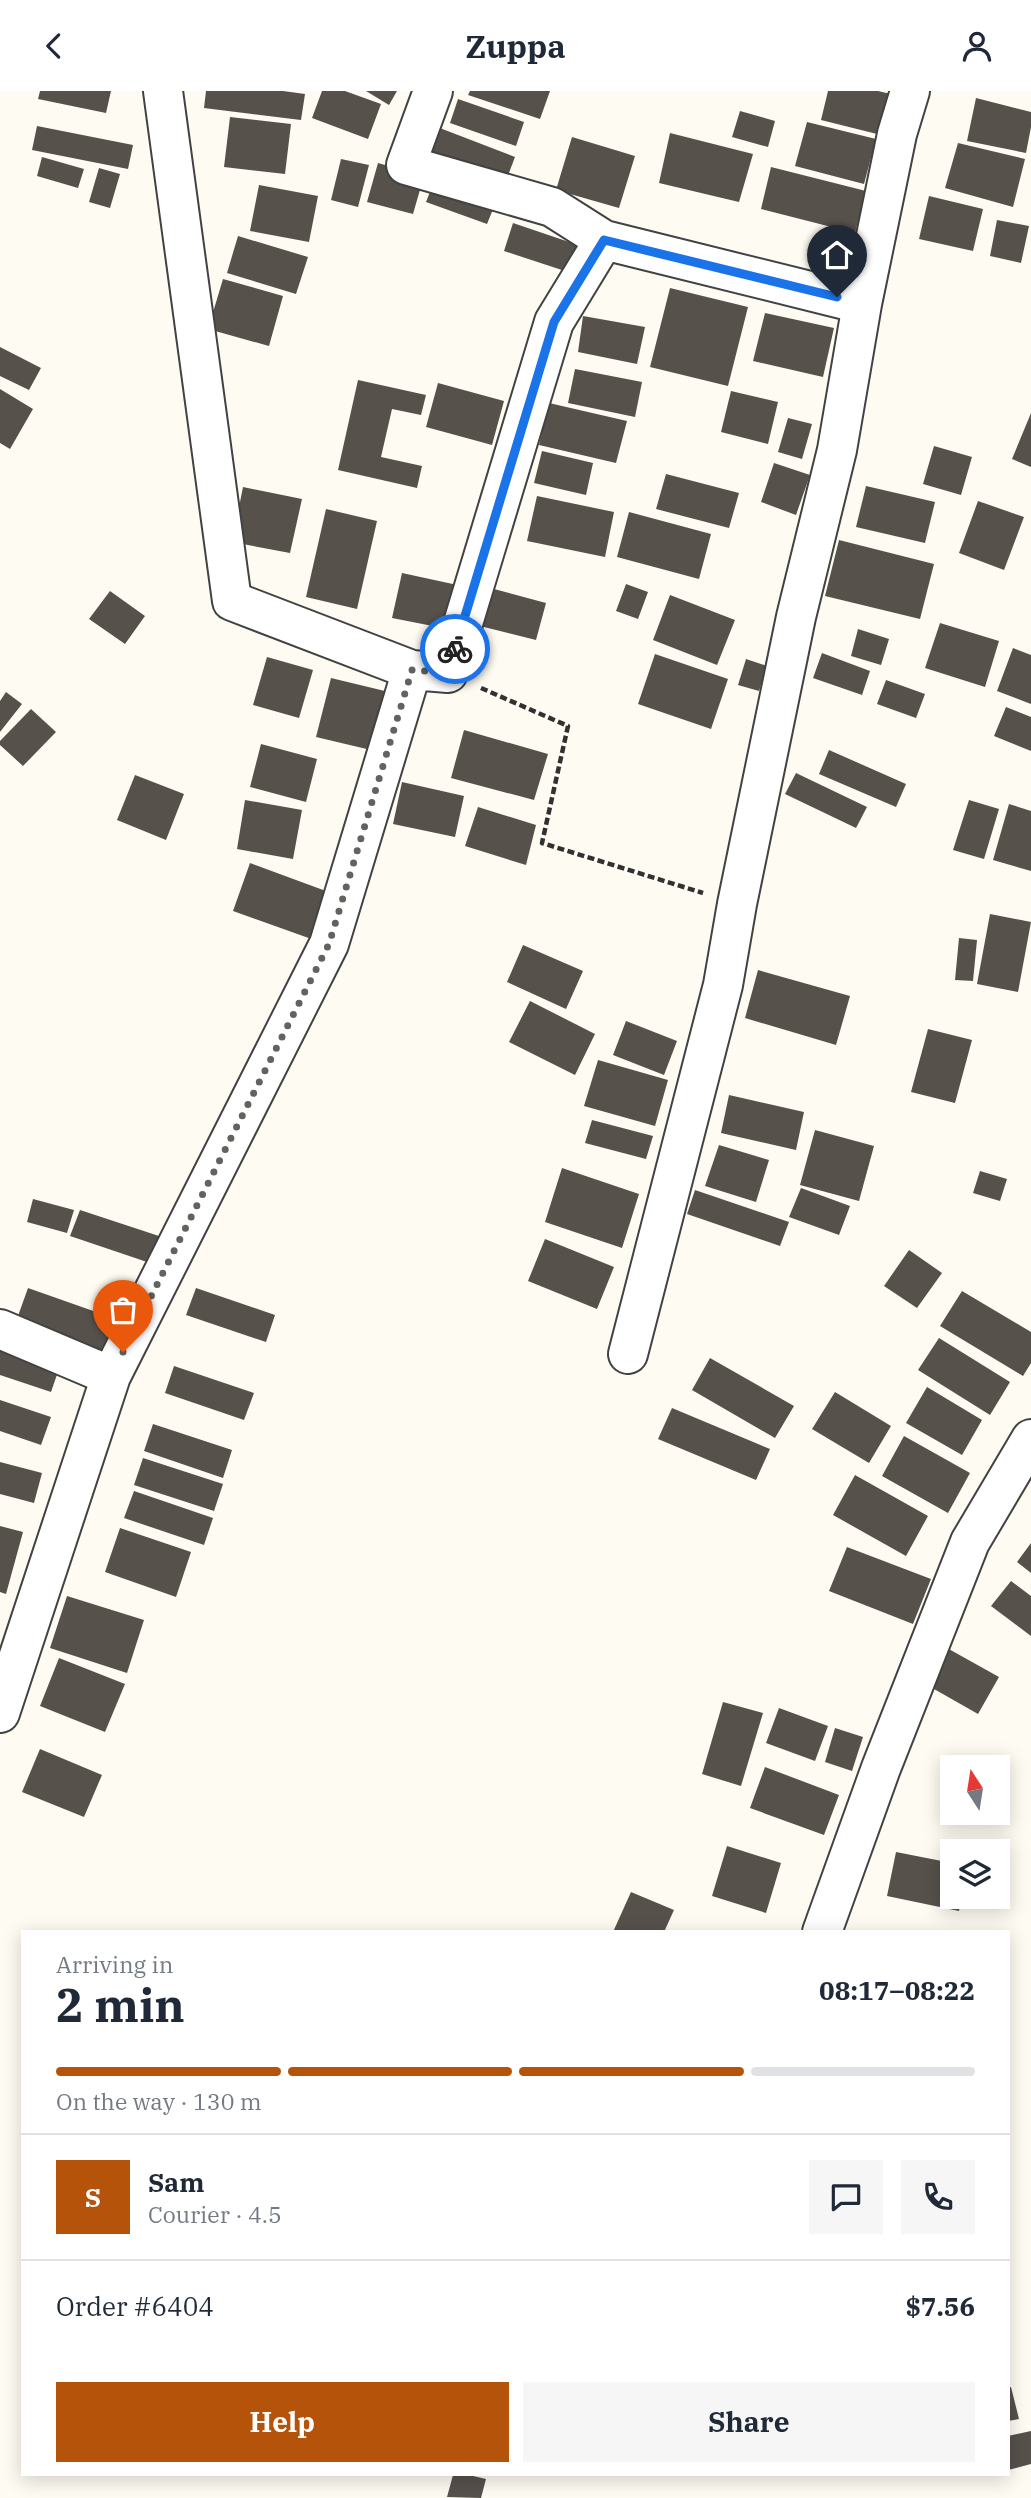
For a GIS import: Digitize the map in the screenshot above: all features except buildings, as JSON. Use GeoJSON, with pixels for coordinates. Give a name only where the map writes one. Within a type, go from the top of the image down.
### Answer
{"type":"FeatureCollection","features":[{"type":"Feature","properties":{"kind":"street"},"geometry":{"type":"LineString","coordinates":[[163,91],[232,601],[430,671]]}},
{"type":"Feature","properties":{"kind":"street"},"geometry":{"type":"LineString","coordinates":[[433,91],[407,165],[552,207],[604,240],[862,304]]}},
{"type":"Feature","properties":{"kind":"street"},"geometry":{"type":"LineString","coordinates":[[628,1353],[723,985],[796,617],[837,450],[862,304],[897,134],[910,91]]}},
{"type":"Feature","properties":{"kind":"street"},"geometry":{"type":"LineString","coordinates":[[0,1713],[111,1375],[329,944],[430,671],[554,322],[604,240]]}},
{"type":"Feature","properties":{"kind":"street"},"geometry":{"type":"LineString","coordinates":[[0,1329],[111,1375]]}},
{"type":"Feature","properties":{"kind":"street"},"geometry":{"type":"LineString","coordinates":[[823,1930],[881,1768],[970,1542],[1031,1439]]}},
{"type":"Feature","properties":{"kind":"path"},"geometry":{"type":"LineString","coordinates":[[430,671],[568,726],[542,843],[737,904]]}},
{"type":"Feature","properties":{"kind":"way so far"},"geometry":{"type":"LineString","coordinates":[[123,1352],[329,944],[412,670],[448,673],[455,649]]}},
{"type":"Feature","properties":{"kind":"route"},"geometry":{"type":"LineString","coordinates":[[455,649],[554,322],[604,240],[837,297]]}}]}
